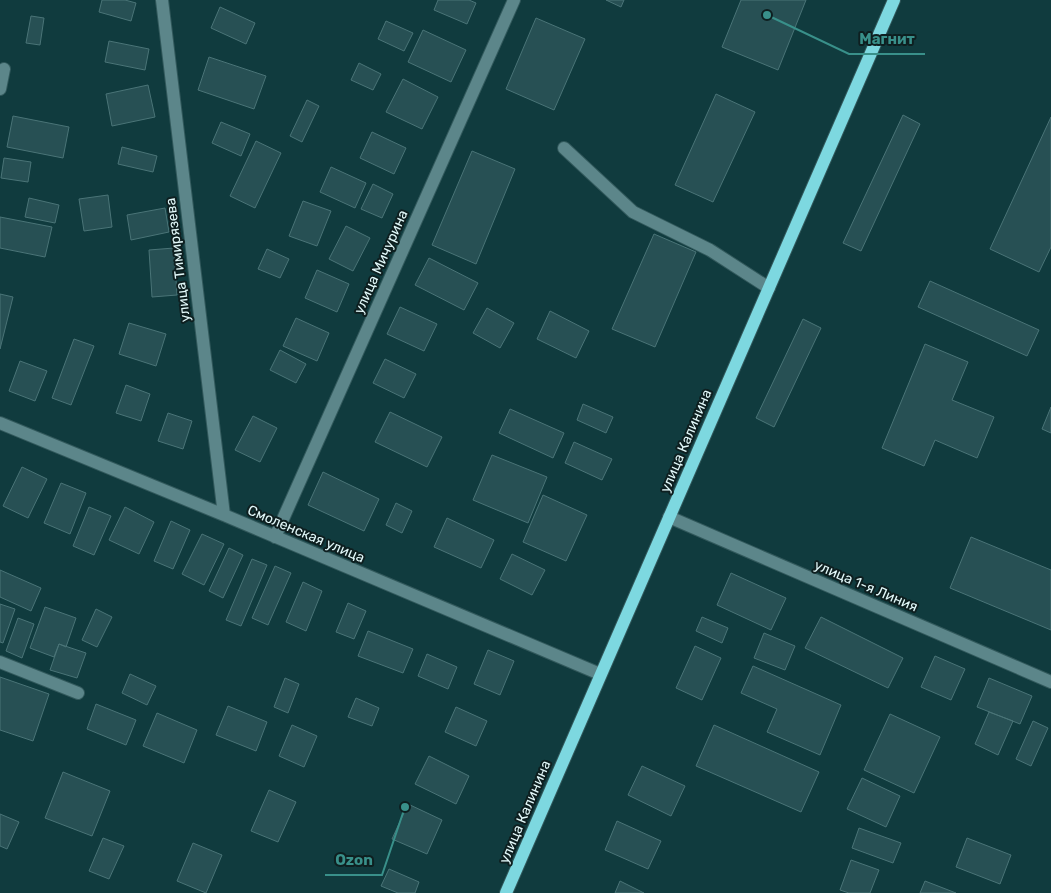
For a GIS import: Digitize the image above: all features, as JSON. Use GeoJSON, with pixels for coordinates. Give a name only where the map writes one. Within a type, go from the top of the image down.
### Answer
{"type":"FeatureCollection","features":[{"type":"Feature","properties":{"kind":"main road","name":"улица Калинина"},"geometry":{"type":"LineString","coordinates":[[506,893],[894,0]]}},
{"type":"Feature","properties":{"kind":"street","name":"улица Тимирязева"},"geometry":{"type":"LineString","coordinates":[[162,0],[224,516]]}},
{"type":"Feature","properties":{"kind":"street"},"geometry":{"type":"LineString","coordinates":[[164,15],[171,0]]}},
{"type":"Feature","properties":{"kind":"street","name":"улица Мичурина"},"geometry":{"type":"LineString","coordinates":[[275,537],[514,0]]}},
{"type":"Feature","properties":{"kind":"street"},"geometry":{"type":"LineString","coordinates":[[0,89],[4,69]]}},
{"type":"Feature","properties":{"kind":"street"},"geometry":{"type":"LineString","coordinates":[[564,148],[633,212],[710,250],[769,288]]}},
{"type":"Feature","properties":{"kind":"street","name":"Смоленская улица"},"geometry":{"type":"LineString","coordinates":[[0,424],[600,674]]}},
{"type":"Feature","properties":{"kind":"street","name":"улица 1-я Линия"},"geometry":{"type":"LineString","coordinates":[[670,517],[1051,682]]}},
{"type":"Feature","properties":{"kind":"street"},"geometry":{"type":"LineString","coordinates":[[0,662],[78,693]]}},
{"type":"Feature","properties":{"kind":"building"},"geometry":{"type":"Polygon","coordinates":[[[102,0],[125,0],[136,3],[131,21],[99,12],[102,0]]]}},
{"type":"Feature","properties":{"kind":"building"},"geometry":{"type":"Polygon","coordinates":[[[438,0],[469,0],[476,3],[467,24],[434,10],[438,0]]]}},
{"type":"Feature","properties":{"kind":"building"},"geometry":{"type":"Polygon","coordinates":[[[606,0],[624,0],[621,7],[606,0]]]}},
{"type":"Feature","properties":{"kind":"building"},"geometry":{"type":"Polygon","coordinates":[[[741,0],[806,0],[778,70],[722,47],[741,0]]]}},
{"type":"Feature","properties":{"kind":"building"},"geometry":{"type":"Polygon","coordinates":[[[220,7],[255,23],[246,44],[211,28],[220,7]]]}},
{"type":"Feature","properties":{"kind":"building"},"geometry":{"type":"Polygon","coordinates":[[[31,16],[44,18],[40,45],[26,43],[31,16]]]}},
{"type":"Feature","properties":{"kind":"building"},"geometry":{"type":"Polygon","coordinates":[[[536,18],[585,39],[554,110],[506,89],[536,18]]]}},
{"type":"Feature","properties":{"kind":"building"},"geometry":{"type":"Polygon","coordinates":[[[386,21],[413,33],[404,51],[378,39],[386,21]]]}},
{"type":"Feature","properties":{"kind":"building"},"geometry":{"type":"Polygon","coordinates":[[[423,30],[466,50],[451,82],[408,62],[423,30]]]}},
{"type":"Feature","properties":{"kind":"building"},"geometry":{"type":"Polygon","coordinates":[[[109,41],[149,49],[145,70],[105,62],[109,41]]]}},
{"type":"Feature","properties":{"kind":"building"},"geometry":{"type":"Polygon","coordinates":[[[209,57],[266,76],[254,109],[198,90],[209,57]]]}},
{"type":"Feature","properties":{"kind":"building"},"geometry":{"type":"Polygon","coordinates":[[[359,63],[381,74],[373,90],[351,80],[359,63]]]}},
{"type":"Feature","properties":{"kind":"building"},"geometry":{"type":"Polygon","coordinates":[[[403,79],[438,97],[422,129],[386,112],[403,79]]]}},
{"type":"Feature","properties":{"kind":"building"},"geometry":{"type":"Polygon","coordinates":[[[148,85],[155,117],[112,126],[106,94],[148,85]]]}},
{"type":"Feature","properties":{"kind":"building"},"geometry":{"type":"Polygon","coordinates":[[[716,94],[755,112],[713,202],[675,185],[716,94]]]}},
{"type":"Feature","properties":{"kind":"building"},"geometry":{"type":"Polygon","coordinates":[[[307,100],[319,106],[302,142],[290,136],[307,100]]]}},
{"type":"Feature","properties":{"kind":"building"},"geometry":{"type":"Polygon","coordinates":[[[903,115],[920,124],[861,251],[843,243],[903,115]]]}},
{"type":"Feature","properties":{"kind":"building"},"geometry":{"type":"Polygon","coordinates":[[[13,116],[69,127],[63,158],[7,147],[13,116]]]}},
{"type":"Feature","properties":{"kind":"building"},"geometry":{"type":"Polygon","coordinates":[[[1051,117],[1051,247],[1039,272],[990,249],[1051,117]]]}},
{"type":"Feature","properties":{"kind":"building"},"geometry":{"type":"Polygon","coordinates":[[[221,122],[250,134],[241,156],[212,143],[221,122]]]}},
{"type":"Feature","properties":{"kind":"building"},"geometry":{"type":"Polygon","coordinates":[[[372,132],[406,148],[394,174],[360,158],[372,132]]]}},
{"type":"Feature","properties":{"kind":"building"},"geometry":{"type":"Polygon","coordinates":[[[256,141],[281,153],[255,208],[230,196],[256,141]]]}},
{"type":"Feature","properties":{"kind":"building"},"geometry":{"type":"Polygon","coordinates":[[[122,147],[157,156],[153,172],[118,164],[122,147]]]}},
{"type":"Feature","properties":{"kind":"building"},"geometry":{"type":"Polygon","coordinates":[[[472,151],[515,169],[476,264],[432,245],[472,151]]]}},
{"type":"Feature","properties":{"kind":"building"},"geometry":{"type":"Polygon","coordinates":[[[4,158],[31,162],[28,182],[1,178],[4,158]]]}},
{"type":"Feature","properties":{"kind":"building"},"geometry":{"type":"Polygon","coordinates":[[[331,167],[366,183],[355,208],[320,192],[331,167]]]}},
{"type":"Feature","properties":{"kind":"building"},"geometry":{"type":"Polygon","coordinates":[[[373,184],[393,194],[382,218],[361,209],[373,184]]]}},
{"type":"Feature","properties":{"kind":"building"},"geometry":{"type":"Polygon","coordinates":[[[108,195],[112,227],[84,231],[79,199],[108,195]]]}},
{"type":"Feature","properties":{"kind":"building"},"geometry":{"type":"Polygon","coordinates":[[[29,198],[59,205],[55,223],[25,217],[29,198]]]}},
{"type":"Feature","properties":{"kind":"building"},"geometry":{"type":"Polygon","coordinates":[[[303,201],[331,211],[317,246],[289,236],[303,201]]]}},
{"type":"Feature","properties":{"kind":"building"},"geometry":{"type":"Polygon","coordinates":[[[165,208],[169,232],[131,240],[127,215],[165,208]]]}},
{"type":"Feature","properties":{"kind":"building"},"geometry":{"type":"Polygon","coordinates":[[[0,217],[52,227],[45,257],[0,248],[0,217]]]}},
{"type":"Feature","properties":{"kind":"building"},"geometry":{"type":"Polygon","coordinates":[[[346,226],[370,238],[353,271],[329,259],[346,226]]]}},
{"type":"Feature","properties":{"kind":"building"},"geometry":{"type":"Polygon","coordinates":[[[654,234],[696,252],[655,347],[612,329],[654,234]]]}},
{"type":"Feature","properties":{"kind":"building"},"geometry":{"type":"Polygon","coordinates":[[[174,248],[177,295],[152,297],[149,250],[174,248]]]}},
{"type":"Feature","properties":{"kind":"building"},"geometry":{"type":"Polygon","coordinates":[[[267,249],[289,259],[280,278],[258,269],[267,249]]]}},
{"type":"Feature","properties":{"kind":"building"},"geometry":{"type":"Polygon","coordinates":[[[429,258],[478,283],[464,310],[415,285],[429,258]]]}},
{"type":"Feature","properties":{"kind":"building"},"geometry":{"type":"Polygon","coordinates":[[[317,270],[349,284],[337,312],[305,298],[317,270]]]}},
{"type":"Feature","properties":{"kind":"building"},"geometry":{"type":"Polygon","coordinates":[[[930,281],[1039,330],[1027,356],[918,307],[930,281]]]}},
{"type":"Feature","properties":{"kind":"building"},"geometry":{"type":"Polygon","coordinates":[[[0,294],[13,297],[0,349],[0,294]]]}},
{"type":"Feature","properties":{"kind":"building"},"geometry":{"type":"Polygon","coordinates":[[[400,307],[437,324],[424,351],[387,334],[400,307]]]}},
{"type":"Feature","properties":{"kind":"building"},"geometry":{"type":"Polygon","coordinates":[[[487,308],[514,323],[500,348],[473,333],[487,308]]]}},
{"type":"Feature","properties":{"kind":"building"},"geometry":{"type":"Polygon","coordinates":[[[550,311],[589,331],[576,358],[537,339],[550,311]]]}},
{"type":"Feature","properties":{"kind":"building"},"geometry":{"type":"Polygon","coordinates":[[[296,318],[329,333],[317,361],[283,346],[296,318]]]}},
{"type":"Feature","properties":{"kind":"building"},"geometry":{"type":"Polygon","coordinates":[[[803,319],[821,328],[774,427],[756,418],[803,319]]]}},
{"type":"Feature","properties":{"kind":"building"},"geometry":{"type":"Polygon","coordinates":[[[129,323],[166,334],[156,366],[119,354],[129,323]]]}},
{"type":"Feature","properties":{"kind":"building"},"geometry":{"type":"Polygon","coordinates":[[[74,339],[94,346],[71,405],[52,398],[74,339]]]}},
{"type":"Feature","properties":{"kind":"building"},"geometry":{"type":"Polygon","coordinates":[[[925,344],[968,362],[952,400],[994,417],[977,458],[935,440],[924,466],[882,448],[925,344]]]}},
{"type":"Feature","properties":{"kind":"building"},"geometry":{"type":"Polygon","coordinates":[[[280,350],[306,364],[296,383],[270,370],[280,350]]]}},
{"type":"Feature","properties":{"kind":"building"},"geometry":{"type":"Polygon","coordinates":[[[385,359],[416,374],[404,398],[373,383],[385,359]]]}},
{"type":"Feature","properties":{"kind":"building"},"geometry":{"type":"Polygon","coordinates":[[[20,361],[47,371],[35,401],[9,391],[20,361]]]}},
{"type":"Feature","properties":{"kind":"building"},"geometry":{"type":"Polygon","coordinates":[[[126,385],[150,394],[141,421],[116,413],[126,385]]]}},
{"type":"Feature","properties":{"kind":"building"},"geometry":{"type":"Polygon","coordinates":[[[583,404],[613,417],[606,433],[577,420],[583,404]]]}},
{"type":"Feature","properties":{"kind":"building"},"geometry":{"type":"Polygon","coordinates":[[[1051,407],[1051,433],[1042,429],[1051,407]]]}},
{"type":"Feature","properties":{"kind":"building"},"geometry":{"type":"Polygon","coordinates":[[[510,409],[564,433],[553,458],[499,433],[510,409]]]}},
{"type":"Feature","properties":{"kind":"building"},"geometry":{"type":"Polygon","coordinates":[[[390,412],[442,437],[427,467],[375,442],[390,412]]]}},
{"type":"Feature","properties":{"kind":"building"},"geometry":{"type":"Polygon","coordinates":[[[168,413],[192,421],[183,449],[158,441],[168,413]]]}},
{"type":"Feature","properties":{"kind":"building"},"geometry":{"type":"Polygon","coordinates":[[[253,416],[277,428],[260,462],[235,450],[253,416]]]}},
{"type":"Feature","properties":{"kind":"building"},"geometry":{"type":"Polygon","coordinates":[[[574,442],[612,459],[602,480],[565,463],[574,442]]]}},
{"type":"Feature","properties":{"kind":"building"},"geometry":{"type":"Polygon","coordinates":[[[492,455],[547,477],[528,523],[473,500],[492,455]]]}},
{"type":"Feature","properties":{"kind":"building"},"geometry":{"type":"Polygon","coordinates":[[[22,467],[47,479],[28,518],[3,506],[22,467]]]}},
{"type":"Feature","properties":{"kind":"building"},"geometry":{"type":"Polygon","coordinates":[[[323,472],[379,499],[364,531],[308,505],[323,472]]]}},
{"type":"Feature","properties":{"kind":"building"},"geometry":{"type":"Polygon","coordinates":[[[61,483],[86,493],[70,534],[44,523],[61,483]]]}},
{"type":"Feature","properties":{"kind":"building"},"geometry":{"type":"Polygon","coordinates":[[[543,495],[587,515],[566,561],[523,542],[543,495]]]}},
{"type":"Feature","properties":{"kind":"building"},"geometry":{"type":"Polygon","coordinates":[[[396,503],[412,511],[402,533],[386,525],[396,503]]]}},
{"type":"Feature","properties":{"kind":"building"},"geometry":{"type":"Polygon","coordinates":[[[89,507],[111,516],[94,555],[73,546],[89,507]]]}},
{"type":"Feature","properties":{"kind":"building"},"geometry":{"type":"Polygon","coordinates":[[[125,507],[154,522],[139,554],[109,540],[125,507]]]}},
{"type":"Feature","properties":{"kind":"building"},"geometry":{"type":"Polygon","coordinates":[[[447,518],[494,540],[481,568],[434,547],[447,518]]]}},
{"type":"Feature","properties":{"kind":"building"},"geometry":{"type":"Polygon","coordinates":[[[171,521],[190,530],[173,569],[154,561],[171,521]]]}},
{"type":"Feature","properties":{"kind":"building"},"geometry":{"type":"Polygon","coordinates":[[[202,534],[224,544],[204,585],[182,574],[202,534]]]}},
{"type":"Feature","properties":{"kind":"building"},"geometry":{"type":"Polygon","coordinates":[[[971,537],[1051,570],[1051,630],[950,588],[971,537]]]}},
{"type":"Feature","properties":{"kind":"building"},"geometry":{"type":"Polygon","coordinates":[[[229,548],[243,555],[223,598],[209,591],[229,548]]]}},
{"type":"Feature","properties":{"kind":"building"},"geometry":{"type":"Polygon","coordinates":[[[512,554],[545,570],[532,595],[500,579],[512,554]]]}},
{"type":"Feature","properties":{"kind":"building"},"geometry":{"type":"Polygon","coordinates":[[[252,559],[267,565],[241,626],[226,620],[252,559]]]}},
{"type":"Feature","properties":{"kind":"building"},"geometry":{"type":"Polygon","coordinates":[[[275,566],[291,573],[268,625],[252,618],[275,566]]]}},
{"type":"Feature","properties":{"kind":"building"},"geometry":{"type":"Polygon","coordinates":[[[0,570],[41,588],[31,611],[0,597],[0,570]]]}},
{"type":"Feature","properties":{"kind":"building"},"geometry":{"type":"Polygon","coordinates":[[[731,573],[786,598],[771,630],[717,605],[731,573]]]}},
{"type":"Feature","properties":{"kind":"building"},"geometry":{"type":"Polygon","coordinates":[[[303,582],[322,591],[306,631],[286,622],[303,582]]]}},
{"type":"Feature","properties":{"kind":"building"},"geometry":{"type":"Polygon","coordinates":[[[348,603],[366,611],[354,639],[336,632],[348,603]]]}},
{"type":"Feature","properties":{"kind":"building"},"geometry":{"type":"Polygon","coordinates":[[[0,604],[15,609],[3,643],[0,642],[0,604]]]}},
{"type":"Feature","properties":{"kind":"building"},"geometry":{"type":"Polygon","coordinates":[[[45,607],[76,618],[66,647],[59,644],[54,657],[30,648],[45,607]]]}},
{"type":"Feature","properties":{"kind":"building"},"geometry":{"type":"Polygon","coordinates":[[[96,609],[112,617],[97,647],[82,640],[96,609]]]}},
{"type":"Feature","properties":{"kind":"building"},"geometry":{"type":"Polygon","coordinates":[[[702,617],[728,628],[722,643],[696,631],[702,617]]]}},
{"type":"Feature","properties":{"kind":"building"},"geometry":{"type":"Polygon","coordinates":[[[821,617],[903,658],[888,688],[805,648],[821,617]]]}},
{"type":"Feature","properties":{"kind":"building"},"geometry":{"type":"Polygon","coordinates":[[[18,618],[34,624],[22,658],[6,651],[18,618]]]}},
{"type":"Feature","properties":{"kind":"building"},"geometry":{"type":"Polygon","coordinates":[[[368,631],[413,649],[403,673],[358,656],[368,631]]]}},
{"type":"Feature","properties":{"kind":"building"},"geometry":{"type":"Polygon","coordinates":[[[764,633],[795,646],[785,670],[754,658],[764,633]]]}},
{"type":"Feature","properties":{"kind":"building"},"geometry":{"type":"Polygon","coordinates":[[[59,644],[86,653],[77,678],[50,670],[59,644]]]}},
{"type":"Feature","properties":{"kind":"building"},"geometry":{"type":"Polygon","coordinates":[[[695,646],[721,658],[702,700],[676,688],[695,646]]]}},
{"type":"Feature","properties":{"kind":"building"},"geometry":{"type":"Polygon","coordinates":[[[488,650],[514,661],[500,695],[474,684],[488,650]]]}},
{"type":"Feature","properties":{"kind":"building"},"geometry":{"type":"Polygon","coordinates":[[[427,654],[457,667],[448,689],[418,676],[427,654]]]}},
{"type":"Feature","properties":{"kind":"building"},"geometry":{"type":"Polygon","coordinates":[[[935,656],[965,669],[951,700],[921,687],[935,656]]]}},
{"type":"Feature","properties":{"kind":"building"},"geometry":{"type":"Polygon","coordinates":[[[753,666],[841,705],[820,755],[767,732],[777,709],[741,693],[753,666]]]}},
{"type":"Feature","properties":{"kind":"building"},"geometry":{"type":"Polygon","coordinates":[[[130,674],[156,686],[147,705],[122,693],[130,674]]]}},
{"type":"Feature","properties":{"kind":"building"},"geometry":{"type":"Polygon","coordinates":[[[0,677],[49,694],[33,741],[0,730],[0,677]]]}},
{"type":"Feature","properties":{"kind":"building"},"geometry":{"type":"Polygon","coordinates":[[[285,678],[299,684],[288,713],[274,707],[285,678]]]}},
{"type":"Feature","properties":{"kind":"building"},"geometry":{"type":"Polygon","coordinates":[[[989,678],[1032,696],[1020,724],[977,707],[989,678]]]}},
{"type":"Feature","properties":{"kind":"building"},"geometry":{"type":"Polygon","coordinates":[[[356,698],[379,708],[372,726],[348,717],[356,698]]]}},
{"type":"Feature","properties":{"kind":"building"},"geometry":{"type":"Polygon","coordinates":[[[96,704],[136,720],[126,745],[87,729],[96,704]]]}},
{"type":"Feature","properties":{"kind":"building"},"geometry":{"type":"Polygon","coordinates":[[[228,706],[267,722],[256,751],[216,735],[228,706]]]}},
{"type":"Feature","properties":{"kind":"building"},"geometry":{"type":"Polygon","coordinates":[[[456,707],[487,721],[476,746],[445,732],[456,707]]]}},
{"type":"Feature","properties":{"kind":"building"},"geometry":{"type":"Polygon","coordinates":[[[989,712],[1013,721],[998,755],[975,744],[989,712]]]}},
{"type":"Feature","properties":{"kind":"building"},"geometry":{"type":"Polygon","coordinates":[[[157,713],[197,730],[184,763],[143,746],[157,713]]]}},
{"type":"Feature","properties":{"kind":"building"},"geometry":{"type":"Polygon","coordinates":[[[890,714],[940,737],[914,793],[864,770],[890,714]]]}},
{"type":"Feature","properties":{"kind":"building"},"geometry":{"type":"Polygon","coordinates":[[[1033,721],[1048,728],[1031,766],[1016,759],[1033,721]]]}},
{"type":"Feature","properties":{"kind":"building"},"geometry":{"type":"Polygon","coordinates":[[[292,725],[317,736],[304,767],[279,756],[292,725]]]}},
{"type":"Feature","properties":{"kind":"building"},"geometry":{"type":"Polygon","coordinates":[[[714,725],[819,772],[801,812],[696,766],[714,725]]]}},
{"type":"Feature","properties":{"kind":"building"},"geometry":{"type":"Polygon","coordinates":[[[429,756],[469,776],[456,804],[415,784],[429,756]]]}},
{"type":"Feature","properties":{"kind":"building"},"geometry":{"type":"Polygon","coordinates":[[[642,766],[685,786],[671,816],[628,795],[642,766]]]}},
{"type":"Feature","properties":{"kind":"building"},"geometry":{"type":"Polygon","coordinates":[[[63,772],[110,791],[92,836],[45,818],[63,772]]]}},
{"type":"Feature","properties":{"kind":"building"},"geometry":{"type":"Polygon","coordinates":[[[862,778],[900,796],[886,827],[847,809],[862,778]]]}},
{"type":"Feature","properties":{"kind":"building"},"geometry":{"type":"Polygon","coordinates":[[[269,790],[296,802],[278,842],[251,831],[269,790]]]}},
{"type":"Feature","properties":{"kind":"building"},"geometry":{"type":"Polygon","coordinates":[[[408,804],[442,820],[427,854],[392,839],[408,804]]]}},
{"type":"Feature","properties":{"kind":"building"},"geometry":{"type":"Polygon","coordinates":[[[0,814],[19,822],[7,849],[0,846],[0,814]]]}},
{"type":"Feature","properties":{"kind":"building"},"geometry":{"type":"Polygon","coordinates":[[[617,821],[661,841],[648,869],[605,850],[617,821]]]}},
{"type":"Feature","properties":{"kind":"building"},"geometry":{"type":"Polygon","coordinates":[[[859,828],[901,843],[893,863],[852,848],[859,828]]]}},
{"type":"Feature","properties":{"kind":"building"},"geometry":{"type":"Polygon","coordinates":[[[103,838],[124,846],[109,879],[89,871],[103,838]]]}},
{"type":"Feature","properties":{"kind":"building"},"geometry":{"type":"Polygon","coordinates":[[[967,838],[1011,855],[1000,884],[956,867],[967,838]]]}},
{"type":"Feature","properties":{"kind":"building"},"geometry":{"type":"Polygon","coordinates":[[[193,843],[222,855],[206,893],[177,881],[193,843]]]}},
{"type":"Feature","properties":{"kind":"building"},"geometry":{"type":"Polygon","coordinates":[[[851,860],[879,870],[870,893],[849,893],[840,890],[851,860]]]}},
{"type":"Feature","properties":{"kind":"building"},"geometry":{"type":"Polygon","coordinates":[[[389,869],[419,882],[415,893],[398,893],[381,886],[389,869]]]}},
{"type":"Feature","properties":{"kind":"building"},"geometry":{"type":"Polygon","coordinates":[[[620,881],[644,893],[615,893],[620,881]]]}},
{"type":"Feature","properties":{"kind":"building"},"geometry":{"type":"Polygon","coordinates":[[[925,881],[956,893],[920,893],[925,881]]]}},
{"type":"Feature","properties":{"kind":"place","name":"Магнит"},"geometry":{"type":"Point","coordinates":[767,15]}},
{"type":"Feature","properties":{"kind":"place","name":"Ozon"},"geometry":{"type":"Point","coordinates":[405,807]}}]}
